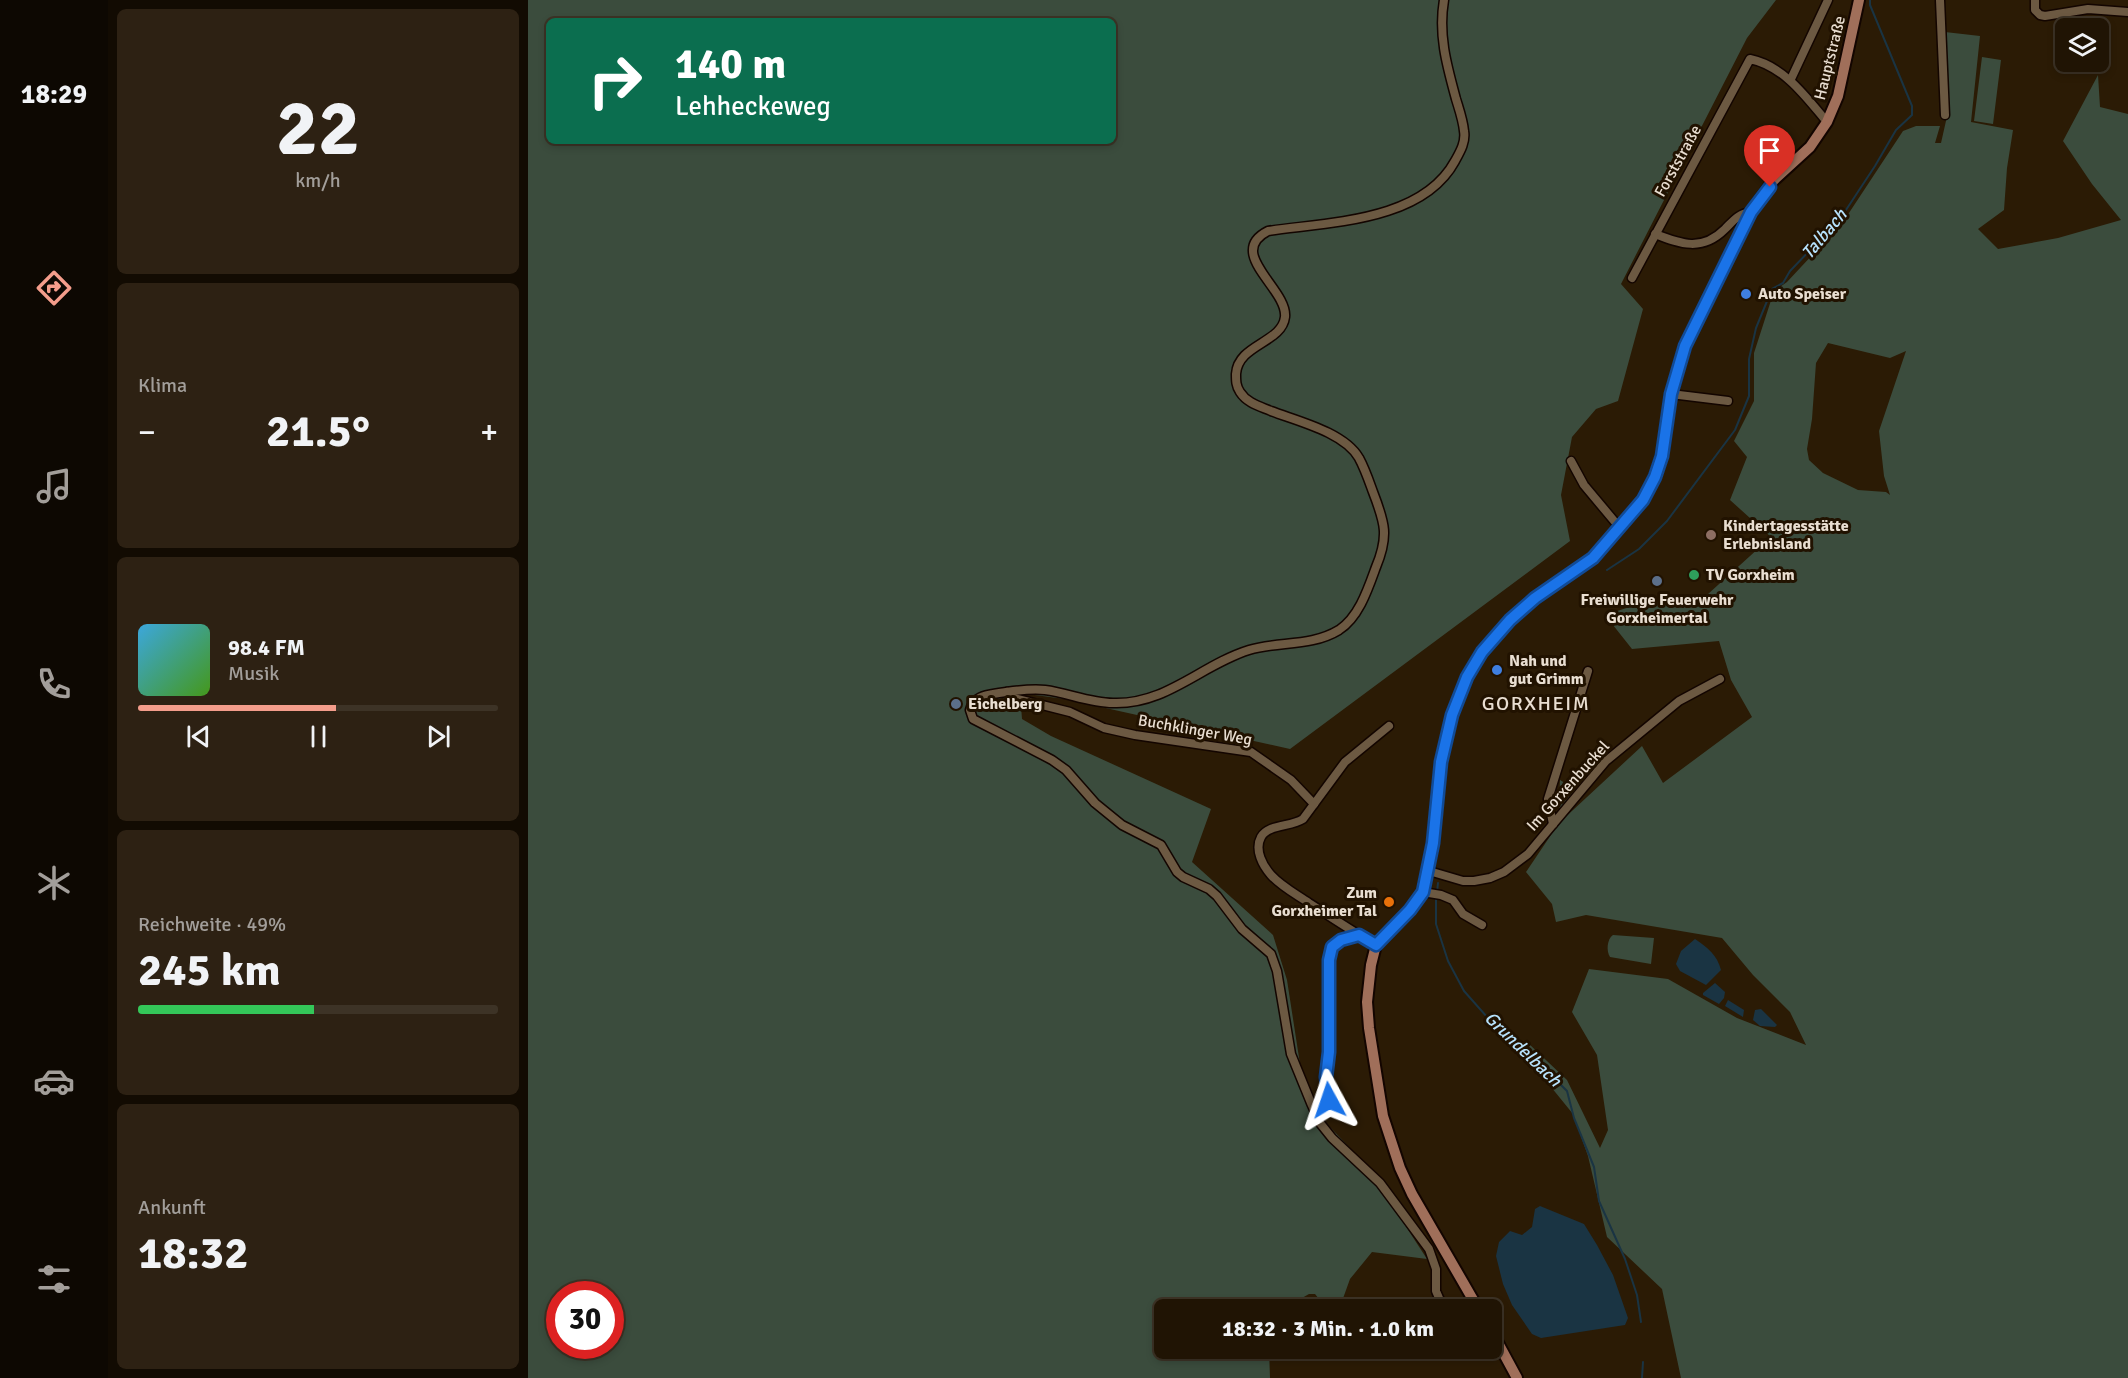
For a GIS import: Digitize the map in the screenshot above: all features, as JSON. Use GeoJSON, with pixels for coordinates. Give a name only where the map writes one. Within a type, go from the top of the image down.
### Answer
{"type":"FeatureCollection","features":[{"type":"Feature","properties":{"kind":"main road","name":"Hauptstraße"},"geometry":{"type":"LineString","coordinates":[[1376,945],[1410,910],[1432,893],[1429,871],[1441,762],[1452,715],[1467,677],[1482,652],[1510,620],[1535,598],[1593,558],[1643,500],[1655,477],[1662,456],[1671,394],[1685,346],[1751,212],[1774,180],[1810,147],[1827,122],[1838,96],[1859,0]]}},
{"type":"Feature","properties":{"kind":"main road"},"geometry":{"type":"LineString","coordinates":[[1376,945],[1369,979],[1368,1010],[1383,1116],[1397,1159],[1412,1194],[1473,1299]]}},
{"type":"Feature","properties":{"kind":"main road"},"geometry":{"type":"LineString","coordinates":[[1502,1350],[1517,1378]]}},
{"type":"Feature","properties":{"kind":"street"},"geometry":{"type":"LineString","coordinates":[[1439,1299],[1436,1291],[1435,1265],[1429,1249],[1380,1183],[1339,1146],[1320,1123],[1293,1061],[1287,1038],[1277,971],[1271,954],[1242,929],[1209,889],[1177,872],[1161,845],[1130,829],[1108,814],[1095,803],[1066,770],[1052,760],[973,719],[970,710],[974,701],[987,695],[1045,690],[1110,703],[1143,701],[1168,692],[1249,650],[1293,645],[1327,636],[1351,620],[1382,552],[1385,539],[1384,523],[1358,457],[1349,447],[1335,436],[1251,403],[1238,388],[1237,367],[1242,358],[1278,330],[1285,315],[1281,301],[1255,261],[1255,241],[1268,231],[1384,213],[1409,203],[1431,188],[1450,170],[1461,151],[1464,131],[1443,49],[1441,16],[1444,0]]}},
{"type":"Feature","properties":{"kind":"street"},"geometry":{"type":"LineString","coordinates":[[1827,122],[1791,80],[1828,0]]}},
{"type":"Feature","properties":{"kind":"street"},"geometry":{"type":"LineString","coordinates":[[1940,0],[1945,115]]}},
{"type":"Feature","properties":{"kind":"street"},"geometry":{"type":"LineString","coordinates":[[2035,0],[2035,10],[2045,16],[2076,10],[2128,12]]}},
{"type":"Feature","properties":{"kind":"street","name":"Forststraße"},"geometry":{"type":"LineString","coordinates":[[1632,278],[1750,58],[1791,80]]}},
{"type":"Feature","properties":{"kind":"street"},"geometry":{"type":"LineString","coordinates":[[1655,234],[1680,244],[1694,245],[1717,236],[1738,215],[1751,212]]}},
{"type":"Feature","properties":{"kind":"street"},"geometry":{"type":"LineString","coordinates":[[1671,394],[1728,401]]}},
{"type":"Feature","properties":{"kind":"street"},"geometry":{"type":"LineString","coordinates":[[1571,461],[1584,486],[1620,528]]}},
{"type":"Feature","properties":{"kind":"street"},"geometry":{"type":"LineString","coordinates":[[1553,824],[1548,799],[1588,671]]}},
{"type":"Feature","properties":{"kind":"street","name":"Im Gorxenbuckel"},"geometry":{"type":"LineString","coordinates":[[1429,871],[1463,881],[1490,878],[1504,872],[1528,854],[1606,761],[1679,701],[1720,679]]}},
{"type":"Feature","properties":{"kind":"street","name":"Buchklinger Weg"},"geometry":{"type":"LineString","coordinates":[[1007,692],[1014,698],[1071,712],[1104,728],[1135,735],[1251,752],[1291,780],[1314,804]]}},
{"type":"Feature","properties":{"kind":"street"},"geometry":{"type":"LineString","coordinates":[[1376,945],[1272,876],[1263,865],[1259,842],[1265,832],[1300,821],[1346,762],[1389,726]]}},
{"type":"Feature","properties":{"kind":"street"},"geometry":{"type":"LineString","coordinates":[[1432,893],[1453,900],[1463,914],[1482,925]]}},
{"type":"Feature","properties":{"kind":"street"},"geometry":{"type":"LineString","coordinates":[[1329,1100],[1326,1077],[1329,1052],[1329,954],[1336,943],[1359,935]]}},
{"type":"Feature","properties":{"kind":"green space"},"geometry":{"type":"Polygon","coordinates":[[[528,0],[1776,0],[1747,38],[1621,284],[1643,309],[1618,401],[1596,409],[1572,437],[1561,495],[1570,541],[1290,749],[1065,699],[1020,693],[1022,719],[1051,736],[1211,809],[1192,862],[1273,935],[1287,980],[1300,1064],[1314,1099],[1326,1123],[1354,1152],[1381,1188],[1427,1259],[1372,1252],[1350,1279],[1343,1299],[1319,1299],[1315,1294],[1309,1294],[1302,1298],[1154,1299],[1154,1359],[1269,1359],[1270,1378],[528,1378],[528,0]]]}},
{"type":"Feature","properties":{"kind":"green space"},"geometry":{"type":"Polygon","coordinates":[[[1945,32],[1980,36],[1971,122],[2013,130],[2004,210],[1978,229],[1998,249],[2058,238],[2121,220],[2092,184],[2063,141],[2098,75],[2100,107],[2128,114],[2128,1378],[1681,1378],[1662,1289],[1607,1237],[1588,1156],[1573,1114],[1517,1045],[1528,1043],[1567,1080],[1600,1148],[1608,1130],[1597,1055],[1572,1012],[1589,969],[1668,979],[1737,1018],[1806,1045],[1790,1012],[1753,975],[1722,938],[1586,915],[1556,922],[1552,904],[1526,872],[1559,823],[1642,746],[1663,783],[1752,717],[1731,680],[1719,641],[1632,649],[1605,615],[1651,600],[1697,604],[1771,537],[1730,500],[1747,457],[1734,441],[1754,401],[1754,353],[1774,291],[1787,282],[1843,222],[1903,131],[1916,126],[1940,126],[1935,143],[1941,143],[1948,112],[1945,32]],[[1828,343],[1816,363],[1812,419],[1807,449],[1809,460],[1823,473],[1858,490],[1886,492],[1890,495],[1884,476],[1879,431],[1906,351],[1890,358],[1828,343]]]}},
{"type":"Feature","properties":{"kind":"green space"},"geometry":{"type":"Polygon","coordinates":[[[1982,57],[2001,60],[1993,124],[1974,121],[1982,57]]]}},
{"type":"Feature","properties":{"kind":"green space"},"geometry":{"type":"Polygon","coordinates":[[[1560,780],[1578,791],[1563,808],[1559,808],[1560,780]]]}},
{"type":"Feature","properties":{"kind":"green space"},"geometry":{"type":"Polygon","coordinates":[[[1613,935],[1654,938],[1651,964],[1610,957],[1608,945],[1613,935]]]}},
{"type":"Feature","properties":{"kind":"water"},"geometry":{"type":"Polygon","coordinates":[[[1695,939],[1711,952],[1721,970],[1706,985],[1680,971],[1676,964],[1681,951],[1695,939]]]}},
{"type":"Feature","properties":{"kind":"water"},"geometry":{"type":"Polygon","coordinates":[[[1715,983],[1725,992],[1719,1004],[1703,995],[1715,983]]]}},
{"type":"Feature","properties":{"kind":"water"},"geometry":{"type":"Polygon","coordinates":[[[1728,1000],[1744,1010],[1743,1017],[1725,1006],[1728,1000]]]}},
{"type":"Feature","properties":{"kind":"water"},"geometry":{"type":"Polygon","coordinates":[[[1761,1009],[1777,1025],[1775,1027],[1760,1026],[1753,1020],[1755,1010],[1761,1009]]]}},
{"type":"Feature","properties":{"kind":"water"},"geometry":{"type":"Polygon","coordinates":[[[1540,1206],[1584,1224],[1613,1275],[1628,1318],[1625,1325],[1541,1338],[1532,1334],[1512,1305],[1503,1284],[1496,1256],[1499,1242],[1510,1231],[1522,1235],[1532,1227],[1535,1209],[1540,1206]]]}},
{"type":"Feature","properties":{"kind":"waterway","name":"Talbach"},"geometry":{"type":"LineString","coordinates":[[1607,570],[1639,549],[1667,521],[1735,430],[1749,396],[1749,359],[1756,328],[1772,289],[1783,283],[1790,271],[1840,219],[1896,130],[1912,115],[1912,106],[1870,5],[1870,0]]}},
{"type":"Feature","properties":{"kind":"waterway","name":"Grundelbach"},"geometry":{"type":"LineString","coordinates":[[1437,892],[1438,883]]}},
{"type":"Feature","properties":{"kind":"waterway","name":"Grundelbach"},"geometry":{"type":"LineString","coordinates":[[1436,897],[1436,924],[1448,961],[1464,991],[1503,1035],[1520,1044],[1567,1091],[1574,1118],[1594,1167],[1599,1201],[1625,1259],[1637,1295],[1641,1322]]}},
{"type":"Feature","properties":{"kind":"waterway","name":"Grundelbach"},"geometry":{"type":"LineString","coordinates":[[1642,1378],[1643,1362]]}},
{"type":"Feature","properties":{"kind":"place","name":"Auto Speiser"},"geometry":{"type":"Point","coordinates":[1746,294]}},
{"type":"Feature","properties":{"kind":"place","name":"Kindertagesstätte Erlebnisland"},"geometry":{"type":"Point","coordinates":[1711,535]}},
{"type":"Feature","properties":{"kind":"place","name":"TV Gorxheim"},"geometry":{"type":"Point","coordinates":[1694,575]}},
{"type":"Feature","properties":{"kind":"place","name":"Freiwillige Feuerwehr Gorxheimertal"},"geometry":{"type":"Point","coordinates":[1657,581]}},
{"type":"Feature","properties":{"kind":"place","name":"Nah und gut Grimm"},"geometry":{"type":"Point","coordinates":[1497,670]}},
{"type":"Feature","properties":{"kind":"place","name":"Eichelberg"},"geometry":{"type":"Point","coordinates":[956,704]}},
{"type":"Feature","properties":{"kind":"place","name":"Zum Gorxheimer Tal"},"geometry":{"type":"Point","coordinates":[1389,902]}},
{"type":"Feature","properties":{"kind":"district","name":"GORXHEIM"},"geometry":{"type":"Point","coordinates":[1536,703]}},
{"type":"Feature","properties":{"kind":"route"},"geometry":{"type":"LineString","coordinates":[[1329,1100],[1326,1077],[1329,1052],[1329,954],[1332,947],[1341,940],[1359,935],[1376,945],[1410,910],[1423,892],[1433,843],[1441,762],[1448,728],[1467,677],[1482,652],[1510,620],[1535,598],[1593,558],[1643,500],[1655,477],[1662,456],[1671,394],[1685,346],[1751,212],[1770,187]]}}]}
